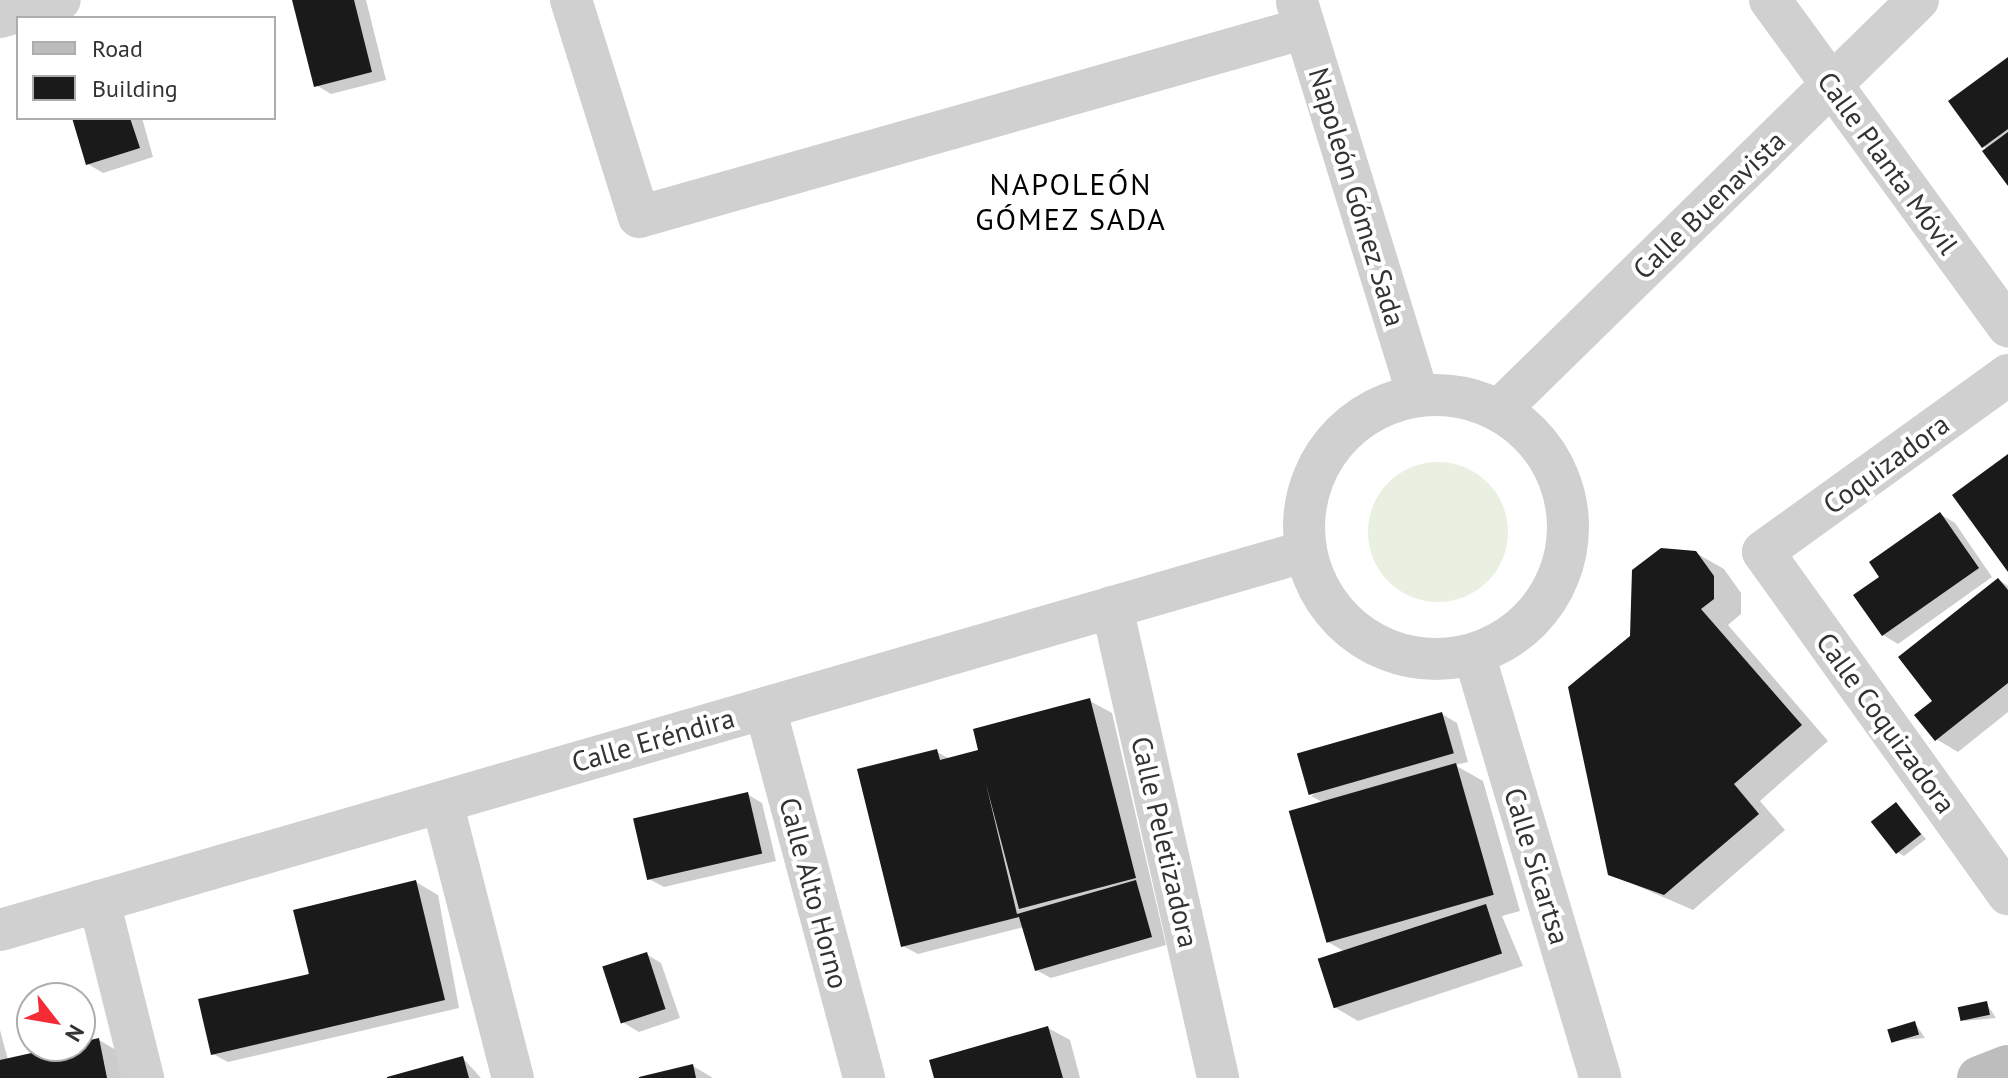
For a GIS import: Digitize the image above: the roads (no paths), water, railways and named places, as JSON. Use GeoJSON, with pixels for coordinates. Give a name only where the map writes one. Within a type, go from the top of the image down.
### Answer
{"type":"FeatureCollection","features":[{"type":"Feature","properties":{"kind":"street"},"geometry":{"type":"LineString","coordinates":[[1,11],[60,0]]}},
{"type":"Feature","properties":{"kind":"street"},"geometry":{"type":"LineString","coordinates":[[571,0],[639,217],[1300,14]]}},
{"type":"Feature","properties":{"kind":"street","name":"Calle Planta Móvil"},"geometry":{"type":"LineString","coordinates":[[1770,0],[2008,326]]}},
{"type":"Feature","properties":{"kind":"street","name":"Calle Buenavista"},"geometry":{"type":"LineString","coordinates":[[1500,409],[1918,0]]}},
{"type":"Feature","properties":{"kind":"street","name":"Napoleón Gómez Sada"},"geometry":{"type":"LineString","coordinates":[[1300,14],[1418,395]]}},
{"type":"Feature","properties":{"kind":"street","name":"Coquizadora"},"geometry":{"type":"LineString","coordinates":[[1763,552],[2008,375]]}},
{"type":"Feature","properties":{"kind":"street"},"geometry":{"type":"LineString","coordinates":[[1418,395],[1460,395],[1500,409],[1536,437],[1559,474],[1570,518],[1564,562],[1546,603],[1514,635],[1474,654],[1430,660],[1387,650],[1349,627],[1321,593],[1306,551],[1305,508],[1334,444],[1377,408],[1418,395]]}},
{"type":"Feature","properties":{"kind":"street","name":"Calle Eréndira"},"geometry":{"type":"LineString","coordinates":[[0,930],[1306,551]]}},
{"type":"Feature","properties":{"kind":"street","name":"Calle Coquizadora"},"geometry":{"type":"LineString","coordinates":[[1763,552],[2008,894]]}},
{"type":"Feature","properties":{"kind":"street","name":"Calle Peletizadora"},"geometry":{"type":"LineString","coordinates":[[1112,607],[1218,1078]]}},
{"type":"Feature","properties":{"kind":"street","name":"Calle Sicartsa"},"geometry":{"type":"LineString","coordinates":[[1474,654],[1600,1078]]}},
{"type":"Feature","properties":{"kind":"street","name":"Calle Alto Horno"},"geometry":{"type":"LineString","coordinates":[[765,708],[864,1078]]}},
{"type":"Feature","properties":{"kind":"street"},"geometry":{"type":"LineString","coordinates":[[442,802],[513,1078]]}},
{"type":"Feature","properties":{"kind":"street"},"geometry":{"type":"LineString","coordinates":[[99,901],[143,1078]]}},
{"type":"Feature","properties":{"kind":"street"},"geometry":{"type":"LineString","coordinates":[[1979,1078],[2008,1067]]}},
{"type":"Feature","properties":{"kind":"district","name":"NAPOLEÓN GÓMEZ SADA"},"geometry":{"type":"Point","coordinates":[1071,201]}}]}
